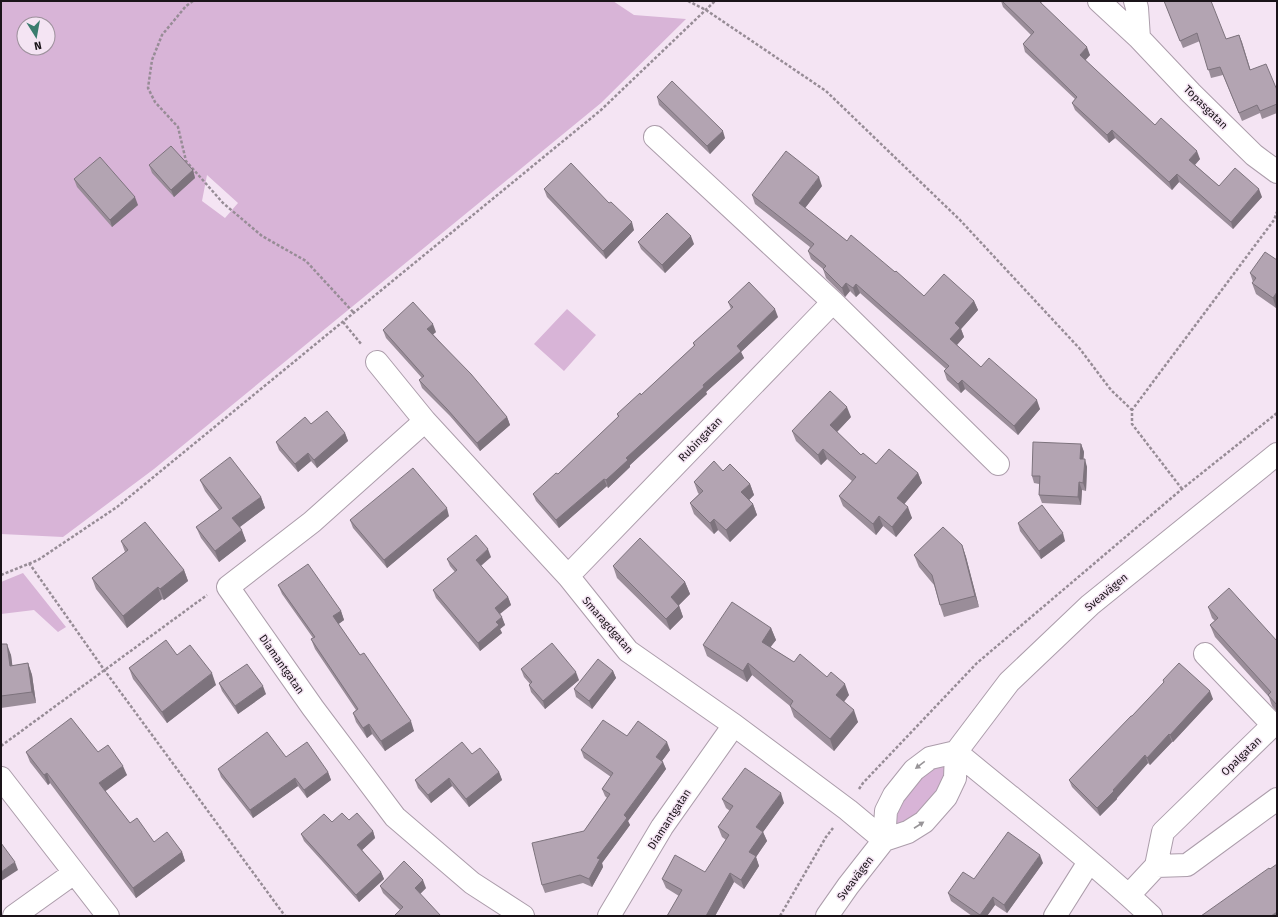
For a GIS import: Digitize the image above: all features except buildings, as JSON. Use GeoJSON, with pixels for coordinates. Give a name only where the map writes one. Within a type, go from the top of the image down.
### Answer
{"type":"FeatureCollection","features":[{"type":"Feature","properties":{"kind":"street","name":"Topasgatan"},"geometry":{"type":"LineString","coordinates":[[1099,1],[1139,38],[1196,98],[1254,155],[1277,172]]}},
{"type":"Feature","properties":{"kind":"street"},"geometry":{"type":"LineString","coordinates":[[1135,1],[1138,8],[1139,38]]}},
{"type":"Feature","properties":{"kind":"street"},"geometry":{"type":"LineString","coordinates":[[655,137],[833,302],[998,464]]}},
{"type":"Feature","properties":{"kind":"street","name":"Rubingatan"},"geometry":{"type":"LineString","coordinates":[[568,576],[833,302]]}},
{"type":"Feature","properties":{"kind":"street","name":"Smaragdgatan"},"geometry":{"type":"LineString","coordinates":[[377,362],[425,421],[568,576],[628,651],[734,725],[848,810],[884,840]]}},
{"type":"Feature","properties":{"kind":"street"},"geometry":{"type":"LineString","coordinates":[[228,587],[312,522],[425,421]]}},
{"type":"Feature","properties":{"kind":"street","name":"Sveavägen"},"geometry":{"type":"LineString","coordinates":[[956,752],[1009,682],[1090,605],[1277,454]]}},
{"type":"Feature","properties":{"kind":"street","name":"Diamantgatan"},"geometry":{"type":"LineString","coordinates":[[228,587],[313,708],[395,817],[472,883],[523,916]]}},
{"type":"Feature","properties":{"kind":"street","name":"Opalgatan"},"geometry":{"type":"LineString","coordinates":[[1156,866],[1164,832],[1275,728],[1205,654]]}},
{"type":"Feature","properties":{"kind":"street","name":"Diamantgatan"},"geometry":{"type":"LineString","coordinates":[[609,916],[662,827],[734,725]]}},
{"type":"Feature","properties":{"kind":"street"},"geometry":{"type":"LineString","coordinates":[[956,752],[955,778],[946,797],[924,822],[908,832],[884,840],[886,811],[894,795],[914,770],[930,758],[956,752]]}},
{"type":"Feature","properties":{"kind":"street"},"geometry":{"type":"LineString","coordinates":[[956,752],[1089,862],[1151,916]]}},
{"type":"Feature","properties":{"kind":"street"},"geometry":{"type":"LineString","coordinates":[[1,778],[108,916]]}},
{"type":"Feature","properties":{"kind":"street"},"geometry":{"type":"LineString","coordinates":[[1128,895],[1156,866],[1187,865],[1277,799]]}},
{"type":"Feature","properties":{"kind":"street","name":"Sveavägen"},"geometry":{"type":"LineString","coordinates":[[827,916],[884,840]]}},
{"type":"Feature","properties":{"kind":"street"},"geometry":{"type":"LineString","coordinates":[[1054,916],[1089,862]]}},
{"type":"Feature","properties":{"kind":"street"},"geometry":{"type":"LineString","coordinates":[[14,916],[74,873]]}},
{"type":"Feature","properties":{"kind":"path"},"geometry":{"type":"LineString","coordinates":[[193,1],[186,6],[162,35],[152,60],[148,88],[155,102],[178,127],[186,161],[223,203],[262,236],[306,262],[354,313]]}},
{"type":"Feature","properties":{"kind":"path"},"geometry":{"type":"LineString","coordinates":[[688,1],[706,10],[826,91],[960,220],[1080,349],[1111,390],[1132,410]]}},
{"type":"Feature","properties":{"kind":"path"},"geometry":{"type":"LineString","coordinates":[[1,575],[38,560],[117,508],[601,110],[715,1]]}},
{"type":"Feature","properties":{"kind":"path"},"geometry":{"type":"LineString","coordinates":[[1182,489],[1132,424],[1132,410],[1274,220],[1277,212]]}},
{"type":"Feature","properties":{"kind":"path"},"geometry":{"type":"LineString","coordinates":[[343,322],[377,362]]}},
{"type":"Feature","properties":{"kind":"path"},"geometry":{"type":"LineString","coordinates":[[29,563],[105,670],[285,916]]}},
{"type":"Feature","properties":{"kind":"path"},"geometry":{"type":"LineString","coordinates":[[1,746],[216,588],[228,587]]}},
{"type":"Feature","properties":{"kind":"shaded area"},"geometry":{"type":"Polygon","coordinates":[[[1,1],[613,1],[634,15],[686,19],[601,103],[154,469],[63,537],[1,534],[1,1]],[[207,175],[202,201],[225,218],[238,203],[207,175]]]}},
{"type":"Feature","properties":{"kind":"shaded area"},"geometry":{"type":"Polygon","coordinates":[[[567,309],[596,335],[564,371],[534,344],[567,309]]]}},
{"type":"Feature","properties":{"kind":"shaded area"},"geometry":{"type":"Polygon","coordinates":[[[23,573],[66,627],[58,632],[34,610],[1,614],[1,582],[23,573]]]}},
{"type":"Feature","properties":{"kind":"shaded area"},"geometry":{"type":"Polygon","coordinates":[[[942,765],[946,770],[945,783],[916,820],[895,825],[896,808],[923,772],[942,765]]]}}]}
